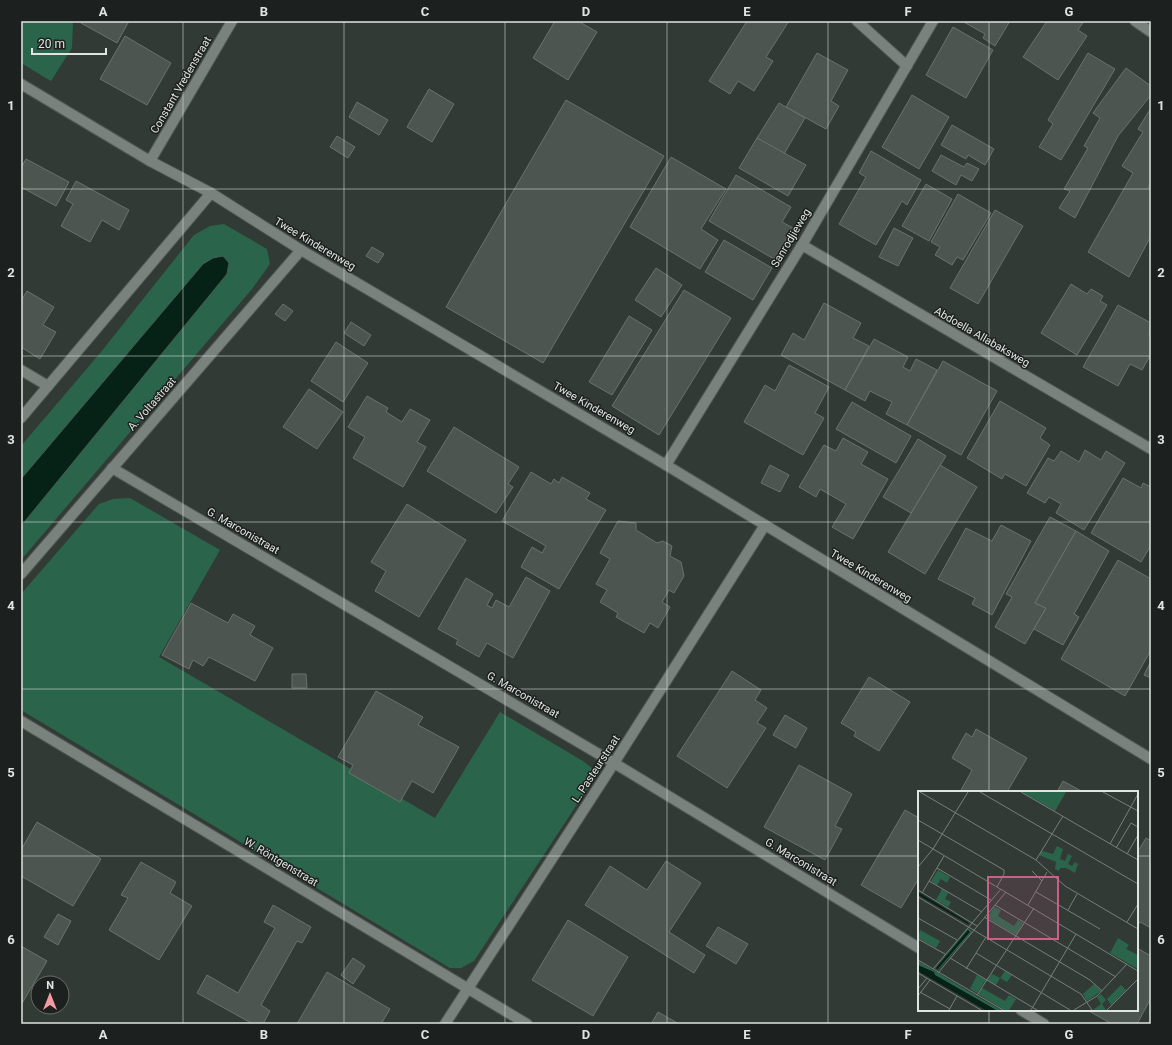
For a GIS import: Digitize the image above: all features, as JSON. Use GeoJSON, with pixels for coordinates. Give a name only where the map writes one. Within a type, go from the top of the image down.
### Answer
{"type":"FeatureCollection","features":[{"type":"Feature","properties":{"kind":"street","name":"Constant Vredenstraat"},"geometry":{"type":"LineString","coordinates":[[150,160],[232,21]]}},
{"type":"Feature","properties":{"kind":"street"},"geometry":{"type":"LineString","coordinates":[[856,21],[907,66]]}},
{"type":"Feature","properties":{"kind":"street","name":"Sanrodjieweg"},"geometry":{"type":"LineString","coordinates":[[666,465],[802,245],[933,21]]}},
{"type":"Feature","properties":{"kind":"street"},"geometry":{"type":"LineString","coordinates":[[1135,21],[1151,32]]}},
{"type":"Feature","properties":{"kind":"street","name":"Twee Kinderenweg"},"geometry":{"type":"LineString","coordinates":[[21,84],[150,160],[211,193],[301,250],[666,465],[1151,759]]}},
{"type":"Feature","properties":{"kind":"street"},"geometry":{"type":"LineString","coordinates":[[21,418],[211,193]]}},
{"type":"Feature","properties":{"kind":"street","name":"Abdoella Allabaksweg"},"geometry":{"type":"LineString","coordinates":[[802,245],[1151,449]]}},
{"type":"Feature","properties":{"kind":"street","name":"A. Voltastraat"},"geometry":{"type":"LineString","coordinates":[[21,574],[301,250]]}},
{"type":"Feature","properties":{"kind":"street"},"geometry":{"type":"LineString","coordinates":[[21,370],[48,386]]}},
{"type":"Feature","properties":{"kind":"street","name":"G. Marconistraat"},"geometry":{"type":"LineString","coordinates":[[112,468],[614,762],[918,947]]}},
{"type":"Feature","properties":{"kind":"street","name":"L. Pasteurstraat"},"geometry":{"type":"LineString","coordinates":[[445,1024],[765,525]]}},
{"type":"Feature","properties":{"kind":"street","name":"W. Röntgenstraat"},"geometry":{"type":"LineString","coordinates":[[21,721],[528,1024]]}},
{"type":"Feature","properties":{"kind":"street"},"geometry":{"type":"LineString","coordinates":[[1023,1011],[1044,1024]]}},
{"type":"Feature","properties":{"kind":"green space"},"geometry":{"type":"Polygon","coordinates":[[[21,21],[73,21],[72,48],[51,81],[21,63],[21,21]]]}},
{"type":"Feature","properties":{"kind":"green space"},"geometry":{"type":"Polygon","coordinates":[[[224,224],[267,249],[270,264],[252,289],[21,560],[21,526],[227,274],[229,263],[223,256],[213,258],[203,264],[21,479],[21,446],[101,352],[194,235],[210,226],[224,224]]]}},
{"type":"Feature","properties":{"kind":"green space"},"geometry":{"type":"Polygon","coordinates":[[[130,498],[220,550],[159,657],[435,818],[500,712],[583,761],[593,769],[593,780],[474,961],[461,968],[450,968],[21,710],[21,594],[99,504],[113,499],[130,498]]]}},
{"type":"Feature","properties":{"kind":"shaded area"},"geometry":{"type":"Polygon","coordinates":[[[223,256],[229,263],[227,274],[21,526],[21,479],[203,264],[213,258],[223,256]]]}},
{"type":"Feature","properties":{"kind":"building"},"geometry":{"type":"Polygon","coordinates":[[[82,21],[129,21],[117,43],[81,23],[82,21]]]}},
{"type":"Feature","properties":{"kind":"building"},"geometry":{"type":"Polygon","coordinates":[[[555,21],[578,21],[597,32],[568,80],[533,58],[555,21]]]}},
{"type":"Feature","properties":{"kind":"building"},"geometry":{"type":"Polygon","coordinates":[[[747,21],[789,21],[766,57],[773,61],[754,91],[738,81],[730,94],[709,81],[747,21]]]}},
{"type":"Feature","properties":{"kind":"building"},"geometry":{"type":"Polygon","coordinates":[[[962,21],[1010,21],[995,46],[983,38],[985,34],[962,21]]]}},
{"type":"Feature","properties":{"kind":"building"},"geometry":{"type":"Polygon","coordinates":[[[1047,21],[1084,21],[1078,30],[1087,36],[1058,80],[1023,57],[1047,21]]]}},
{"type":"Feature","properties":{"kind":"building"},"geometry":{"type":"Polygon","coordinates":[[[953,27],[993,50],[966,98],[926,75],[953,27]]]}},
{"type":"Feature","properties":{"kind":"building"},"geometry":{"type":"Polygon","coordinates":[[[125,36],[171,63],[147,105],[100,79],[125,36]]]}},
{"type":"Feature","properties":{"kind":"building"},"geometry":{"type":"Polygon","coordinates":[[[817,53],[848,70],[831,101],[839,106],[826,129],[786,107],[817,53]]]}},
{"type":"Feature","properties":{"kind":"building"},"geometry":{"type":"Polygon","coordinates":[[[1088,53],[1115,69],[1061,160],[1039,147],[1053,124],[1048,120],[1088,53]]]}},
{"type":"Feature","properties":{"kind":"building"},"geometry":{"type":"Polygon","coordinates":[[[1126,68],[1151,86],[1151,95],[1118,136],[1075,218],[1059,208],[1070,191],[1064,189],[1088,148],[1084,146],[1100,118],[1093,113],[1126,68]]]}},
{"type":"Feature","properties":{"kind":"building"},"geometry":{"type":"Polygon","coordinates":[[[429,89],[454,104],[432,142],[407,127],[429,89]]]}},
{"type":"Feature","properties":{"kind":"building"},"geometry":{"type":"Polygon","coordinates":[[[912,95],[949,117],[919,169],[882,147],[912,95]]]}},
{"type":"Feature","properties":{"kind":"building"},"geometry":{"type":"Polygon","coordinates":[[[566,100],[664,156],[543,363],[446,307],[566,100]]]}},
{"type":"Feature","properties":{"kind":"building"},"geometry":{"type":"Polygon","coordinates":[[[357,102],[388,120],[379,135],[349,117],[357,102]]]}},
{"type":"Feature","properties":{"kind":"building"},"geometry":{"type":"Polygon","coordinates":[[[779,103],[805,118],[784,154],[757,138],[779,103]]]}},
{"type":"Feature","properties":{"kind":"building"},"geometry":{"type":"Polygon","coordinates":[[[1151,108],[1151,182],[1148,187],[1151,189],[1151,236],[1129,277],[1088,252],[1133,173],[1122,166],[1143,132],[1138,129],[1151,108]]]}},
{"type":"Feature","properties":{"kind":"building"},"geometry":{"type":"Polygon","coordinates":[[[952,125],[994,149],[985,165],[968,155],[966,159],[941,145],[952,125]]]}},
{"type":"Feature","properties":{"kind":"building"},"geometry":{"type":"Polygon","coordinates":[[[337,136],[355,147],[348,158],[330,147],[337,136]]]}},
{"type":"Feature","properties":{"kind":"building"},"geometry":{"type":"Polygon","coordinates":[[[757,138],[806,165],[788,196],[739,168],[757,138]]]}},
{"type":"Feature","properties":{"kind":"building"},"geometry":{"type":"Polygon","coordinates":[[[871,151],[921,180],[907,205],[902,201],[876,245],[839,224],[866,177],[859,173],[871,151]]]}},
{"type":"Feature","properties":{"kind":"building"},"geometry":{"type":"Polygon","coordinates":[[[941,155],[964,167],[967,163],[979,169],[972,181],[961,175],[956,185],[932,171],[941,155]]]}},
{"type":"Feature","properties":{"kind":"building"},"geometry":{"type":"Polygon","coordinates":[[[671,157],[726,189],[701,229],[718,240],[700,269],[630,227],[671,157]]]}},
{"type":"Feature","properties":{"kind":"building"},"geometry":{"type":"Polygon","coordinates":[[[26,159],[69,182],[56,206],[21,187],[21,168],[26,159]]]}},
{"type":"Feature","properties":{"kind":"building"},"geometry":{"type":"Polygon","coordinates":[[[736,175],[791,207],[782,222],[793,228],[774,259],[709,221],[736,175]]]}},
{"type":"Feature","properties":{"kind":"building"},"geometry":{"type":"Polygon","coordinates":[[[76,181],[129,210],[119,230],[102,220],[90,242],[61,226],[73,204],[66,200],[76,181]]]}},
{"type":"Feature","properties":{"kind":"building"},"geometry":{"type":"Polygon","coordinates":[[[926,184],[952,199],[929,241],[902,226],[926,184]]]}},
{"type":"Feature","properties":{"kind":"building"},"geometry":{"type":"Polygon","coordinates":[[[958,194],[991,213],[963,260],[957,257],[952,265],[935,255],[940,247],[931,242],[958,194]]]}},
{"type":"Feature","properties":{"kind":"building"},"geometry":{"type":"Polygon","coordinates":[[[995,210],[1023,226],[978,304],[950,288],[995,210]]]}},
{"type":"Feature","properties":{"kind":"building"},"geometry":{"type":"Polygon","coordinates":[[[894,228],[913,238],[898,266],[879,257],[894,228]]]}},
{"type":"Feature","properties":{"kind":"building"},"geometry":{"type":"Polygon","coordinates":[[[724,240],[772,268],[753,300],[705,272],[724,240]]]}},
{"type":"Feature","properties":{"kind":"building"},"geometry":{"type":"Polygon","coordinates":[[[372,247],[384,254],[378,263],[366,256],[372,247]]]}},
{"type":"Feature","properties":{"kind":"building"},"geometry":{"type":"Polygon","coordinates":[[[656,268],[682,285],[661,317],[635,300],[656,268]]]}},
{"type":"Feature","properties":{"kind":"building"},"geometry":{"type":"Polygon","coordinates":[[[1071,284],[1087,294],[1091,289],[1103,296],[1100,301],[1107,305],[1077,355],[1041,333],[1071,284]]]}},
{"type":"Feature","properties":{"kind":"building"},"geometry":{"type":"Polygon","coordinates":[[[684,290],[731,318],[659,435],[612,406],[684,290]]]}},
{"type":"Feature","properties":{"kind":"building"},"geometry":{"type":"Polygon","coordinates":[[[27,291],[54,307],[43,325],[56,332],[40,359],[21,347],[21,301],[27,291]]]}},
{"type":"Feature","properties":{"kind":"building"},"geometry":{"type":"Polygon","coordinates":[[[824,303],[861,323],[853,338],[869,346],[845,390],[781,355],[793,333],[804,340],[824,303]]]}},
{"type":"Feature","properties":{"kind":"building"},"geometry":{"type":"Polygon","coordinates":[[[283,304],[293,311],[285,321],[275,314],[283,304]]]}},
{"type":"Feature","properties":{"kind":"building"},"geometry":{"type":"Polygon","coordinates":[[[1118,305],[1151,323],[1149,335],[1151,336],[1151,354],[1142,370],[1130,364],[1118,386],[1083,367],[1118,305]]]}},
{"type":"Feature","properties":{"kind":"building"},"geometry":{"type":"Polygon","coordinates":[[[629,316],[652,330],[612,395],[589,382],[629,316]]]}},
{"type":"Feature","properties":{"kind":"building"},"geometry":{"type":"Polygon","coordinates":[[[351,322],[371,335],[364,346],[344,333],[351,322]]]}},
{"type":"Feature","properties":{"kind":"building"},"geometry":{"type":"Polygon","coordinates":[[[874,339],[908,357],[903,367],[910,371],[916,359],[937,370],[907,425],[886,414],[892,402],[870,391],[865,401],[845,390],[874,339]]]}},
{"type":"Feature","properties":{"kind":"building"},"geometry":{"type":"Polygon","coordinates":[[[336,342],[368,363],[343,402],[311,381],[336,342]]]}},
{"type":"Feature","properties":{"kind":"building"},"geometry":{"type":"Polygon","coordinates":[[[943,361],[997,391],[961,455],[907,425],[943,361]]]}},
{"type":"Feature","properties":{"kind":"building"},"geometry":{"type":"Polygon","coordinates":[[[789,365],[829,387],[815,413],[824,418],[803,455],[744,422],[765,385],[775,391],[789,365]]]}},
{"type":"Feature","properties":{"kind":"building"},"geometry":{"type":"Polygon","coordinates":[[[309,389],[343,412],[317,449],[283,427],[309,389]]]}},
{"type":"Feature","properties":{"kind":"building"},"geometry":{"type":"Polygon","coordinates":[[[367,396],[388,408],[386,412],[402,422],[410,409],[430,420],[417,442],[426,447],[403,487],[353,458],[365,437],[348,427],[367,396]]]}},
{"type":"Feature","properties":{"kind":"building"},"geometry":{"type":"Polygon","coordinates":[[[1000,401],[1046,428],[1040,438],[1050,445],[1026,486],[1005,474],[1002,479],[967,458],[1000,401]]]}},
{"type":"Feature","properties":{"kind":"building"},"geometry":{"type":"Polygon","coordinates":[[[852,402],[911,436],[896,463],[836,429],[852,402]]]}},
{"type":"Feature","properties":{"kind":"building"},"geometry":{"type":"Polygon","coordinates":[[[454,427],[519,467],[508,484],[513,487],[496,513],[427,471],[454,427]]]}},
{"type":"Feature","properties":{"kind":"building"},"geometry":{"type":"Polygon","coordinates":[[[843,438],[868,452],[861,464],[888,479],[853,539],[832,527],[846,504],[820,489],[816,497],[799,487],[824,445],[836,451],[843,438]]]}},
{"type":"Feature","properties":{"kind":"building"},"geometry":{"type":"Polygon","coordinates":[[[918,439],[946,456],[911,513],[883,497],[918,439]]]}},
{"type":"Feature","properties":{"kind":"building"},"geometry":{"type":"Polygon","coordinates":[[[1085,450],[1101,460],[1106,451],[1125,463],[1084,530],[1056,513],[1061,504],[1049,497],[1045,503],[1027,493],[1048,458],[1054,461],[1061,451],[1079,462],[1085,450]]]}},
{"type":"Feature","properties":{"kind":"building"},"geometry":{"type":"Polygon","coordinates":[[[770,465],[789,475],[780,492],[761,483],[770,465]]]}},
{"type":"Feature","properties":{"kind":"building"},"geometry":{"type":"Polygon","coordinates":[[[940,465],[977,487],[925,574],[888,552],[940,465]]]}},
{"type":"Feature","properties":{"kind":"building"},"geometry":{"type":"Polygon","coordinates":[[[531,472],[551,484],[554,479],[559,483],[562,477],[590,493],[586,499],[606,510],[559,589],[521,567],[532,547],[542,553],[546,546],[502,521],[531,472]]]}},
{"type":"Feature","properties":{"kind":"building"},"geometry":{"type":"Polygon","coordinates":[[[1123,478],[1141,488],[1143,483],[1151,487],[1151,545],[1141,562],[1091,533],[1123,478]]]}},
{"type":"Feature","properties":{"kind":"building"},"geometry":{"type":"Polygon","coordinates":[[[407,504],[466,540],[419,617],[375,591],[386,571],[371,562],[407,504]]]}},
{"type":"Feature","properties":{"kind":"building"},"geometry":{"type":"Polygon","coordinates":[[[1050,517],[1076,531],[1035,603],[1046,608],[1025,644],[995,627],[1012,597],[1006,594],[1050,517]]]}},
{"type":"Feature","properties":{"kind":"building"},"geometry":{"type":"Polygon","coordinates":[[[618,521],[636,523],[636,530],[657,543],[663,541],[672,546],[670,556],[681,562],[684,576],[674,593],[669,590],[662,602],[670,607],[658,628],[650,623],[644,633],[616,617],[618,613],[600,602],[607,590],[596,584],[610,559],[600,553],[618,521]]]}},
{"type":"Feature","properties":{"kind":"building"},"geometry":{"type":"Polygon","coordinates":[[[1001,525],[1031,541],[992,615],[972,604],[975,598],[938,579],[966,528],[992,541],[1001,525]]]}},
{"type":"Feature","properties":{"kind":"building"},"geometry":{"type":"Polygon","coordinates":[[[1076,531],[1109,551],[1074,614],[1079,617],[1063,645],[1034,629],[1046,608],[1035,603],[1076,531]]]}},
{"type":"Feature","properties":{"kind":"building"},"geometry":{"type":"Polygon","coordinates":[[[1118,560],[1151,579],[1151,650],[1125,696],[1061,659],[1118,560]]]}},
{"type":"Feature","properties":{"kind":"building"},"geometry":{"type":"Polygon","coordinates":[[[526,577],[550,591],[513,658],[487,643],[479,657],[456,644],[458,640],[438,629],[466,578],[493,594],[487,605],[492,608],[496,600],[509,607],[526,577]]]}},
{"type":"Feature","properties":{"kind":"building"},"geometry":{"type":"Polygon","coordinates":[[[191,603],[228,623],[233,614],[255,626],[250,635],[273,648],[255,681],[209,657],[203,666],[193,660],[189,669],[162,655],[191,603]]]}},
{"type":"Feature","properties":{"kind":"building"},"geometry":{"type":"Polygon","coordinates":[[[1151,661],[1151,678],[1144,675],[1151,661]]]}},
{"type":"Feature","properties":{"kind":"building"},"geometry":{"type":"Polygon","coordinates":[[[732,671],[761,690],[755,700],[767,708],[757,723],[766,728],[727,788],[677,756],[732,671]]]}},
{"type":"Feature","properties":{"kind":"building"},"geometry":{"type":"Polygon","coordinates":[[[292,674],[306,674],[307,688],[292,688],[292,674]]]}},
{"type":"Feature","properties":{"kind":"building"},"geometry":{"type":"Polygon","coordinates":[[[869,677],[910,702],[879,751],[854,736],[856,732],[841,723],[869,677]]]}},
{"type":"Feature","properties":{"kind":"building"},"geometry":{"type":"Polygon","coordinates":[[[376,691],[423,717],[418,725],[459,747],[433,793],[412,781],[400,802],[349,773],[353,765],[338,757],[376,691]]]}},
{"type":"Feature","properties":{"kind":"building"},"geometry":{"type":"Polygon","coordinates":[[[785,715],[807,728],[796,748],[773,735],[785,715]]]}},
{"type":"Feature","properties":{"kind":"building"},"geometry":{"type":"Polygon","coordinates":[[[976,729],[1027,758],[1008,791],[961,791],[972,770],[952,758],[966,733],[972,737],[976,729]]]}},
{"type":"Feature","properties":{"kind":"building"},"geometry":{"type":"Polygon","coordinates":[[[799,765],[852,794],[835,826],[842,829],[825,860],[764,827],[799,765]]]}},
{"type":"Feature","properties":{"kind":"building"},"geometry":{"type":"Polygon","coordinates":[[[1063,781],[1081,791],[1058,791],[1063,781]]]}},
{"type":"Feature","properties":{"kind":"building"},"geometry":{"type":"Polygon","coordinates":[[[905,810],[918,817],[918,880],[901,908],[861,885],[905,810]]]}},
{"type":"Feature","properties":{"kind":"building"},"geometry":{"type":"Polygon","coordinates":[[[37,822],[101,859],[73,906],[21,876],[21,850],[37,822]]]}},
{"type":"Feature","properties":{"kind":"building"},"geometry":{"type":"Polygon","coordinates":[[[1146,838],[1151,841],[1151,928],[1140,922],[1138,925],[1138,851],[1146,838]]]}},
{"type":"Feature","properties":{"kind":"building"},"geometry":{"type":"Polygon","coordinates":[[[666,861],[701,883],[669,932],[705,955],[694,973],[585,905],[610,866],[647,890],[666,861]]]}},
{"type":"Feature","properties":{"kind":"building"},"geometry":{"type":"Polygon","coordinates":[[[141,862],[176,882],[170,893],[192,906],[159,960],[109,930],[128,898],[121,895],[141,862]]]}},
{"type":"Feature","properties":{"kind":"building"},"geometry":{"type":"Polygon","coordinates":[[[273,905],[311,927],[302,943],[297,941],[261,1005],[270,1011],[263,1024],[253,1024],[197,993],[207,975],[238,993],[275,928],[264,922],[273,905]]]}},
{"type":"Feature","properties":{"kind":"building"},"geometry":{"type":"Polygon","coordinates":[[[58,914],[71,921],[58,945],[44,937],[58,914]]]}},
{"type":"Feature","properties":{"kind":"building"},"geometry":{"type":"Polygon","coordinates":[[[568,920],[628,957],[593,1016],[532,980],[568,920]]]}},
{"type":"Feature","properties":{"kind":"building"},"geometry":{"type":"Polygon","coordinates":[[[718,927],[748,944],[736,964],[706,946],[718,927]]]}},
{"type":"Feature","properties":{"kind":"building"},"geometry":{"type":"Polygon","coordinates":[[[21,946],[47,961],[39,975],[30,975],[30,990],[21,1005],[21,946]]]}},
{"type":"Feature","properties":{"kind":"building"},"geometry":{"type":"Polygon","coordinates":[[[1138,949],[1151,956],[1151,998],[1137,1024],[1112,1024],[1089,1011],[1138,1011],[1138,949]]]}},
{"type":"Feature","properties":{"kind":"building"},"geometry":{"type":"Polygon","coordinates":[[[353,958],[365,966],[353,984],[341,975],[353,958]]]}},
{"type":"Feature","properties":{"kind":"building"},"geometry":{"type":"Polygon","coordinates":[[[327,972],[390,1009],[381,1024],[297,1024],[327,972]]]}},
{"type":"Feature","properties":{"kind":"building"},"geometry":{"type":"Polygon","coordinates":[[[658,1012],[679,1024],[651,1024],[658,1012]]]}}]}
